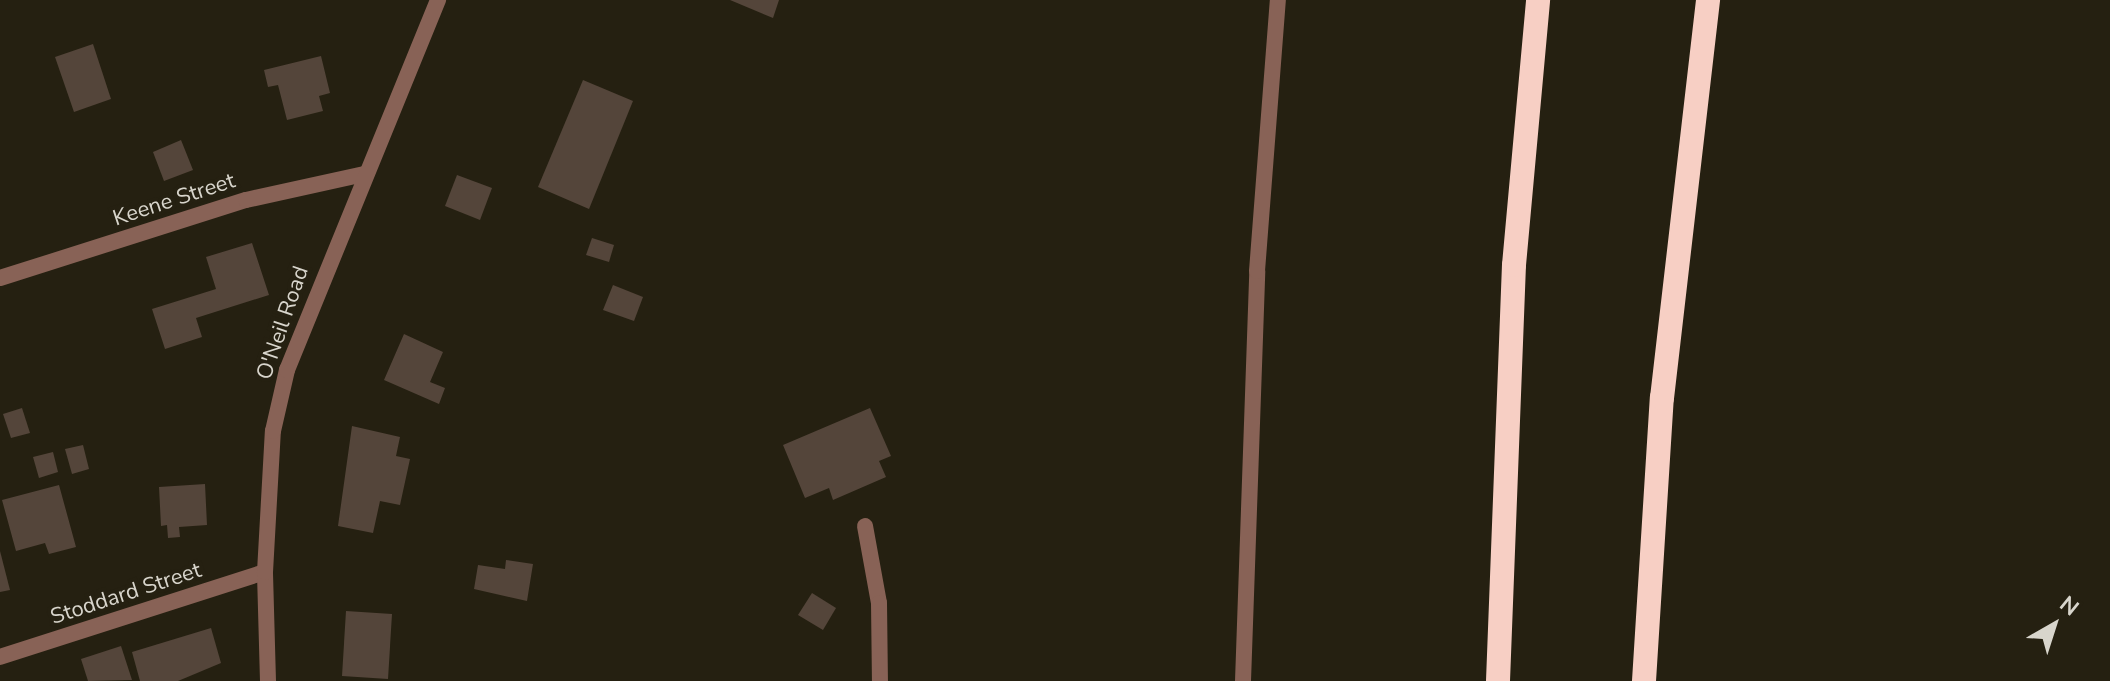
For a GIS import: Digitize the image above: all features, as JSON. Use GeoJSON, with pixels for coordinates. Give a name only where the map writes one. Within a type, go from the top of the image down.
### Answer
{"type":"FeatureCollection","features":[{"type":"Feature","properties":{"kind":"highway"},"geometry":{"type":"LineString","coordinates":[[1498,681],[1513,280],[1538,0]]}},
{"type":"Feature","properties":{"kind":"highway"},"geometry":{"type":"LineString","coordinates":[[1644,681],[1662,398],[1708,0]]}},
{"type":"Feature","properties":{"kind":"street","name":"O'Neil Road"},"geometry":{"type":"LineString","coordinates":[[268,681],[265,572],[273,431],[287,370],[364,174],[438,0]]}},
{"type":"Feature","properties":{"kind":"street"},"geometry":{"type":"LineString","coordinates":[[1243,681],[1257,271],[1278,0]]}},
{"type":"Feature","properties":{"kind":"street","name":"Keene Street"},"geometry":{"type":"LineString","coordinates":[[0,278],[246,200],[364,174]]}},
{"type":"Feature","properties":{"kind":"street"},"geometry":{"type":"LineString","coordinates":[[865,526],[879,603],[880,681]]}},
{"type":"Feature","properties":{"kind":"street","name":"Stoddard Street"},"geometry":{"type":"LineString","coordinates":[[0,657],[265,572]]}},
{"type":"Feature","properties":{"kind":"building"},"geometry":{"type":"Polygon","coordinates":[[[730,0],[779,0],[773,18],[730,0]]]}},
{"type":"Feature","properties":{"kind":"building"},"geometry":{"type":"Polygon","coordinates":[[[93,44],[111,99],[74,112],[55,57],[93,44]]]}},
{"type":"Feature","properties":{"kind":"building"},"geometry":{"type":"Polygon","coordinates":[[[321,56],[330,93],[319,96],[323,111],[287,120],[278,85],[268,87],[264,70],[321,56]]]}},
{"type":"Feature","properties":{"kind":"building"},"geometry":{"type":"Polygon","coordinates":[[[583,80],[633,101],[589,209],[538,187],[583,80]]]}},
{"type":"Feature","properties":{"kind":"building"},"geometry":{"type":"Polygon","coordinates":[[[181,140],[193,170],[164,181],[153,152],[181,140]]]}},
{"type":"Feature","properties":{"kind":"building"},"geometry":{"type":"Polygon","coordinates":[[[457,175],[492,188],[480,220],[445,206],[457,175]]]}},
{"type":"Feature","properties":{"kind":"building"},"geometry":{"type":"Polygon","coordinates":[[[592,238],[614,245],[609,262],[586,255],[592,238]]]}},
{"type":"Feature","properties":{"kind":"building"},"geometry":{"type":"Polygon","coordinates":[[[252,243],[269,295],[196,318],[202,337],[165,349],[152,309],[216,289],[206,257],[252,243]]]}},
{"type":"Feature","properties":{"kind":"building"},"geometry":{"type":"Polygon","coordinates":[[[613,285],[643,297],[634,321],[603,310],[613,285]]]}},
{"type":"Feature","properties":{"kind":"building"},"geometry":{"type":"Polygon","coordinates":[[[404,334],[443,352],[430,382],[445,388],[439,404],[384,380],[404,334]]]}},
{"type":"Feature","properties":{"kind":"building"},"geometry":{"type":"Polygon","coordinates":[[[22,408],[30,433],[11,438],[3,414],[22,408]]]}},
{"type":"Feature","properties":{"kind":"building"},"geometry":{"type":"Polygon","coordinates":[[[870,408],[891,456],[879,461],[886,477],[833,500],[829,488],[805,498],[783,445],[870,408]]]}},
{"type":"Feature","properties":{"kind":"building"},"geometry":{"type":"Polygon","coordinates":[[[352,426],[400,437],[396,456],[410,459],[400,505],[380,501],[373,533],[338,526],[352,426]]]}},
{"type":"Feature","properties":{"kind":"building"},"geometry":{"type":"Polygon","coordinates":[[[83,445],[89,469],[72,474],[65,449],[83,445]]]}},
{"type":"Feature","properties":{"kind":"building"},"geometry":{"type":"Polygon","coordinates":[[[53,452],[58,472],[39,478],[33,457],[53,452]]]}},
{"type":"Feature","properties":{"kind":"building"},"geometry":{"type":"Polygon","coordinates":[[[205,484],[207,525],[179,527],[180,537],[168,538],[167,525],[161,526],[159,487],[205,484]]]}},
{"type":"Feature","properties":{"kind":"building"},"geometry":{"type":"Polygon","coordinates":[[[59,485],[76,547],[49,554],[45,543],[16,551],[2,500],[59,485]]]}},
{"type":"Feature","properties":{"kind":"building"},"geometry":{"type":"Polygon","coordinates":[[[0,551],[10,590],[0,592],[0,551]]]}},
{"type":"Feature","properties":{"kind":"building"},"geometry":{"type":"Polygon","coordinates":[[[506,560],[533,564],[527,601],[474,589],[478,565],[505,569],[506,560]]]}},
{"type":"Feature","properties":{"kind":"building"},"geometry":{"type":"Polygon","coordinates":[[[812,593],[836,608],[823,630],[798,615],[812,593]]]}},
{"type":"Feature","properties":{"kind":"building"},"geometry":{"type":"Polygon","coordinates":[[[346,611],[392,614],[388,679],[342,676],[346,611]]]}},
{"type":"Feature","properties":{"kind":"building"},"geometry":{"type":"Polygon","coordinates":[[[211,628],[221,663],[178,681],[140,681],[132,652],[211,628]]]}},
{"type":"Feature","properties":{"kind":"building"},"geometry":{"type":"Polygon","coordinates":[[[121,646],[132,680],[88,681],[81,659],[121,646]]]}}]}
